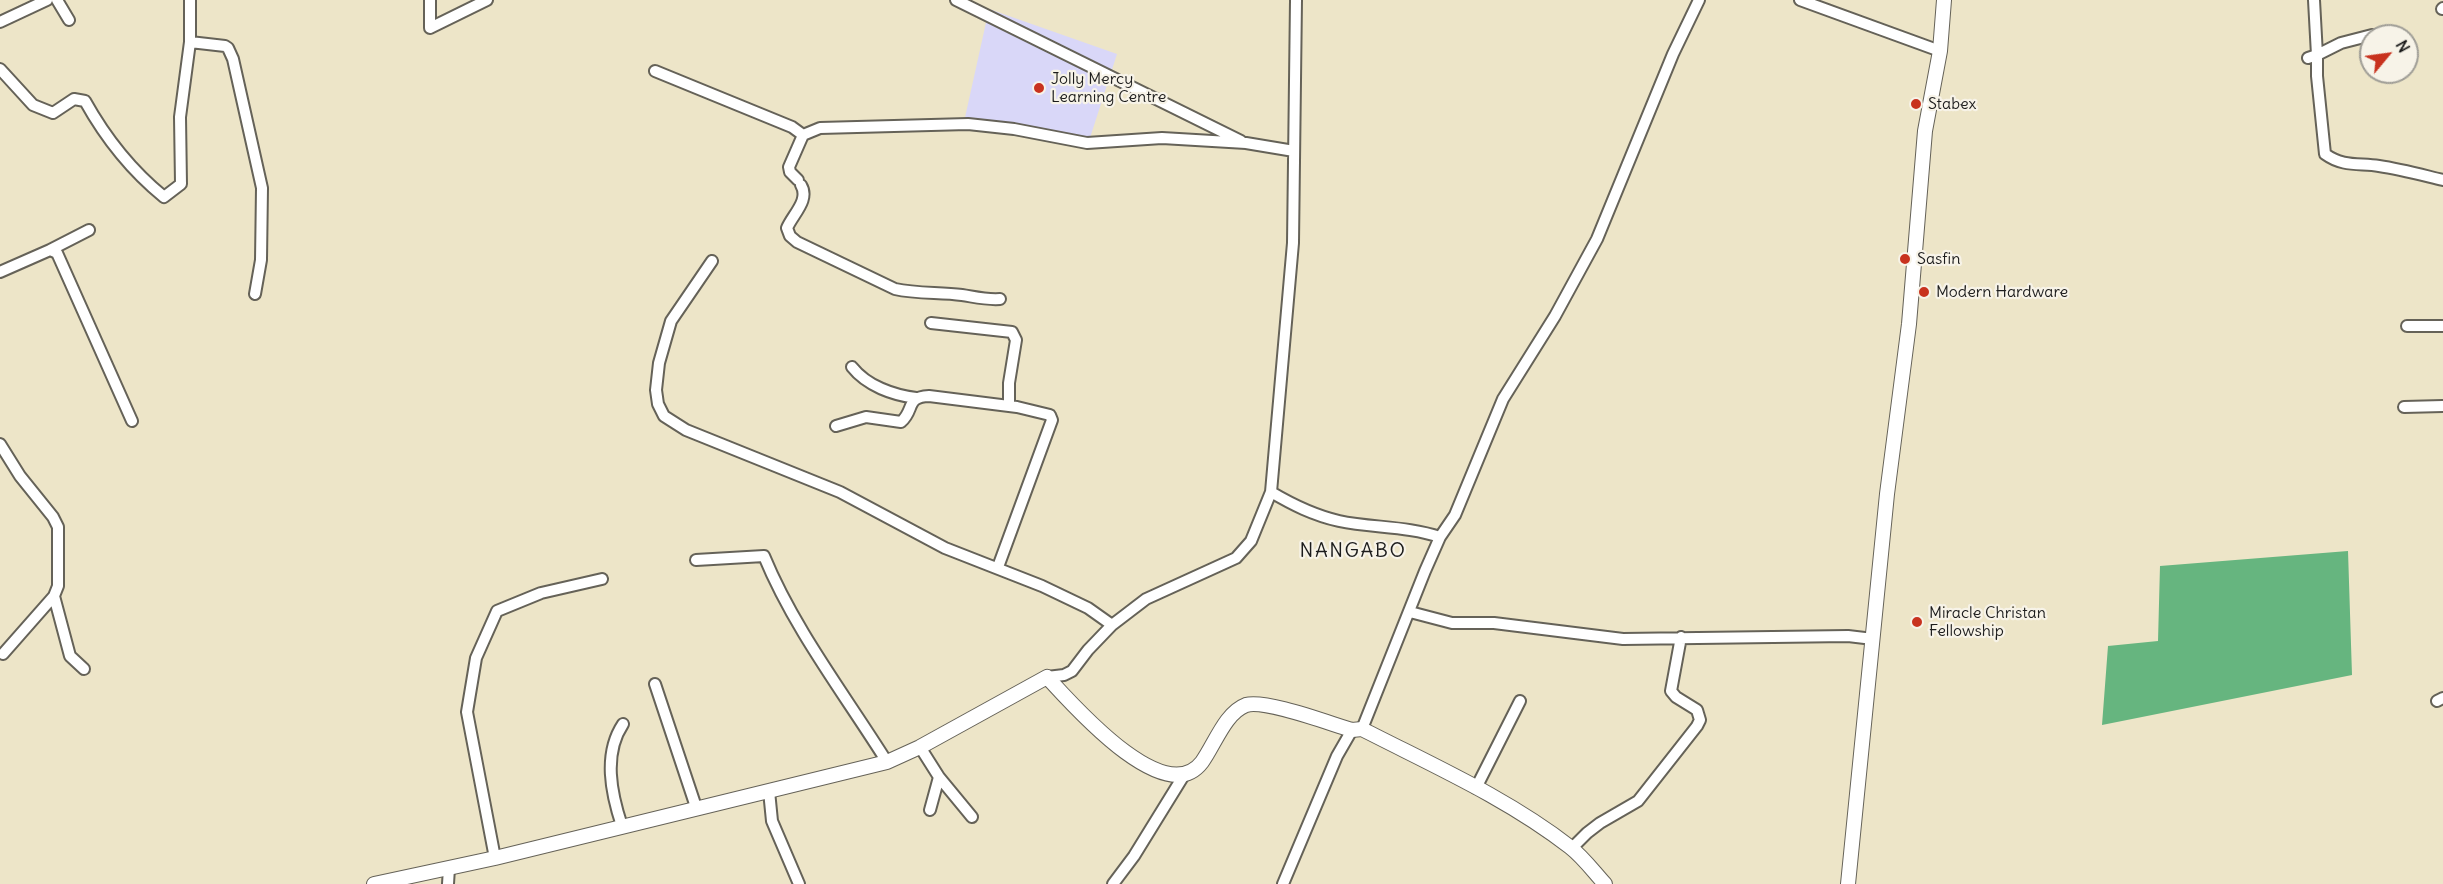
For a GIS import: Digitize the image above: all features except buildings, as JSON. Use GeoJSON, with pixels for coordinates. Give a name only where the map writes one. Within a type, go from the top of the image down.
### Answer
{"type":"FeatureCollection","features":[{"type":"Feature","properties":{"kind":"street"},"geometry":{"type":"LineString","coordinates":[[0,22],[46,0]]}},
{"type":"Feature","properties":{"kind":"street"},"geometry":{"type":"LineString","coordinates":[[57,0],[69,20]]}},
{"type":"Feature","properties":{"kind":"street"},"geometry":{"type":"LineString","coordinates":[[0,69],[33,105],[53,113],[74,99],[85,101],[118,150],[150,186],[164,197],[181,184],[180,117],[190,42],[190,0]]}},
{"type":"Feature","properties":{"kind":"street"},"geometry":{"type":"LineString","coordinates":[[430,0],[430,28],[487,0]]}},
{"type":"Feature","properties":{"kind":"street"},"geometry":{"type":"LineString","coordinates":[[956,0],[1246,143]]}},
{"type":"Feature","properties":{"kind":"street"},"geometry":{"type":"LineString","coordinates":[[374,884],[495,858],[887,762],[920,747],[1047,677],[1064,675],[1072,671],[1112,625],[1146,599],[1243,553],[1251,541],[1271,492],[1293,254],[1296,0]]}},
{"type":"Feature","properties":{"kind":"street"},"geometry":{"type":"LineString","coordinates":[[1283,884],[1337,756],[1357,729],[1410,612],[1440,537],[1455,515],[1503,399],[1555,316],[1598,239],[1673,54],[1699,0]]}},
{"type":"Feature","properties":{"kind":"street"},"geometry":{"type":"LineString","coordinates":[[1800,0],[1940,51]]}},
{"type":"Feature","properties":{"kind":"street"},"geometry":{"type":"LineString","coordinates":[[1848,884],[1862,725],[1887,494],[1909,324],[1925,131],[1940,51],[1944,0]]}},
{"type":"Feature","properties":{"kind":"street"},"geometry":{"type":"LineString","coordinates":[[2314,0],[2313,56],[2325,154],[2335,161],[2376,165],[2443,180]]}},
{"type":"Feature","properties":{"kind":"street"},"geometry":{"type":"LineString","coordinates":[[2313,56],[2341,43],[2359,39]]}},
{"type":"Feature","properties":{"kind":"street"},"geometry":{"type":"LineString","coordinates":[[190,42],[225,46],[233,59],[262,188],[261,260],[255,294]]}},
{"type":"Feature","properties":{"kind":"street"},"geometry":{"type":"LineString","coordinates":[[655,71],[792,127],[803,135]]}},
{"type":"Feature","properties":{"kind":"street"},"geometry":{"type":"LineString","coordinates":[[1000,299],[987,300],[962,295],[896,289],[797,242],[790,236],[787,228],[803,199],[804,189],[790,172],[789,167],[803,135],[820,128],[968,124],[1014,129],[1087,143],[1162,138],[1246,143],[1294,151]]}},
{"type":"Feature","properties":{"kind":"street"},"geometry":{"type":"LineString","coordinates":[[0,272],[89,230]]}},
{"type":"Feature","properties":{"kind":"street"},"geometry":{"type":"LineString","coordinates":[[50,250],[57,253],[62,260],[132,421]]}},
{"type":"Feature","properties":{"kind":"street"},"geometry":{"type":"LineString","coordinates":[[712,261],[671,321],[664,343],[656,390],[658,404],[664,416],[686,430],[840,492],[945,548],[998,567],[1088,608],[1112,625]]}},
{"type":"Feature","properties":{"kind":"street"},"geometry":{"type":"LineString","coordinates":[[930,323],[1012,332],[1016,340],[1009,383],[1009,406]]}},
{"type":"Feature","properties":{"kind":"street"},"geometry":{"type":"LineString","coordinates":[[2407,326],[2443,326]]}},
{"type":"Feature","properties":{"kind":"street"},"geometry":{"type":"LineString","coordinates":[[852,367],[860,376],[881,388],[916,398],[929,396],[1009,406],[1050,415],[1052,420],[998,567]]}},
{"type":"Feature","properties":{"kind":"street"},"geometry":{"type":"LineString","coordinates":[[836,426],[866,417],[901,422],[906,418],[912,401],[916,398]]}},
{"type":"Feature","properties":{"kind":"street"},"geometry":{"type":"LineString","coordinates":[[2404,407],[2443,406]]}},
{"type":"Feature","properties":{"kind":"street"},"geometry":{"type":"LineString","coordinates":[[0,444],[20,476],[53,517],[58,527],[58,586],[54,596],[3,654]]}},
{"type":"Feature","properties":{"kind":"street"},"geometry":{"type":"LineString","coordinates":[[1271,492],[1298,509],[1318,516],[1341,522],[1419,531],[1440,537]]}},
{"type":"Feature","properties":{"kind":"street"},"geometry":{"type":"LineString","coordinates":[[696,560],[764,556],[776,584],[800,625],[887,762]]}},
{"type":"Feature","properties":{"kind":"street"},"geometry":{"type":"LineString","coordinates":[[495,858],[467,712],[476,658],[497,611],[541,593],[602,579]]}},
{"type":"Feature","properties":{"kind":"street"},"geometry":{"type":"LineString","coordinates":[[54,596],[70,656],[84,669]]}},
{"type":"Feature","properties":{"kind":"street"},"geometry":{"type":"LineString","coordinates":[[1410,612],[1452,623],[1494,623],[1623,639],[1848,636],[1873,639]]}},
{"type":"Feature","properties":{"kind":"street"},"geometry":{"type":"LineString","coordinates":[[1572,849],[1587,832],[1638,801],[1700,720],[1697,710],[1676,697],[1671,691],[1681,638]]}},
{"type":"Feature","properties":{"kind":"street"},"geometry":{"type":"LineString","coordinates":[[1047,677],[1086,719],[1138,760],[1162,774],[1184,774],[1195,770],[1235,711],[1254,703],[1357,729],[1476,788],[1539,825],[1572,849],[1605,884]]}},
{"type":"Feature","properties":{"kind":"street"},"geometry":{"type":"LineString","coordinates":[[655,684],[696,807]]}},
{"type":"Feature","properties":{"kind":"street"},"geometry":{"type":"LineString","coordinates":[[1476,788],[1520,701]]}},
{"type":"Feature","properties":{"kind":"street"},"geometry":{"type":"LineString","coordinates":[[622,826],[616,808],[611,771],[613,738],[623,724]]}},
{"type":"Feature","properties":{"kind":"street"},"geometry":{"type":"LineString","coordinates":[[920,747],[939,777],[972,817]]}},
{"type":"Feature","properties":{"kind":"street"},"geometry":{"type":"LineString","coordinates":[[1113,884],[1134,856],[1184,774]]}},
{"type":"Feature","properties":{"kind":"street"},"geometry":{"type":"LineString","coordinates":[[930,810],[939,777]]}},
{"type":"Feature","properties":{"kind":"street"},"geometry":{"type":"LineString","coordinates":[[769,791],[772,821],[799,884]]}},
{"type":"Feature","properties":{"kind":"street"},"geometry":{"type":"LineString","coordinates":[[448,884],[449,868]]}},
{"type":"Feature","properties":{"kind":"shaded area","name":"Jolly Mercy Learning Centre"},"geometry":{"type":"Polygon","coordinates":[[[989,9],[1117,54],[1089,141],[964,122],[989,9]]]}},
{"type":"Feature","properties":{"kind":"green space"},"geometry":{"type":"Polygon","coordinates":[[[2348,551],[2352,675],[2102,725],[2108,646],[2158,641],[2160,566],[2348,551]]]}},
{"type":"Feature","properties":{"kind":"place","name":"Jolly Mercy Learning Centre"},"geometry":{"type":"Point","coordinates":[1039,88]}},
{"type":"Feature","properties":{"kind":"place","name":"Stabex"},"geometry":{"type":"Point","coordinates":[1916,104]}},
{"type":"Feature","properties":{"kind":"place","name":"Sasfin"},"geometry":{"type":"Point","coordinates":[1905,259]}},
{"type":"Feature","properties":{"kind":"place","name":"Modern Hardware"},"geometry":{"type":"Point","coordinates":[1924,292]}},
{"type":"Feature","properties":{"kind":"place","name":"Miracle Christan Fellowship"},"geometry":{"type":"Point","coordinates":[1917,622]}},
{"type":"Feature","properties":{"kind":"district","name":"NANGABO"},"geometry":{"type":"Point","coordinates":[1353,551]}}]}
